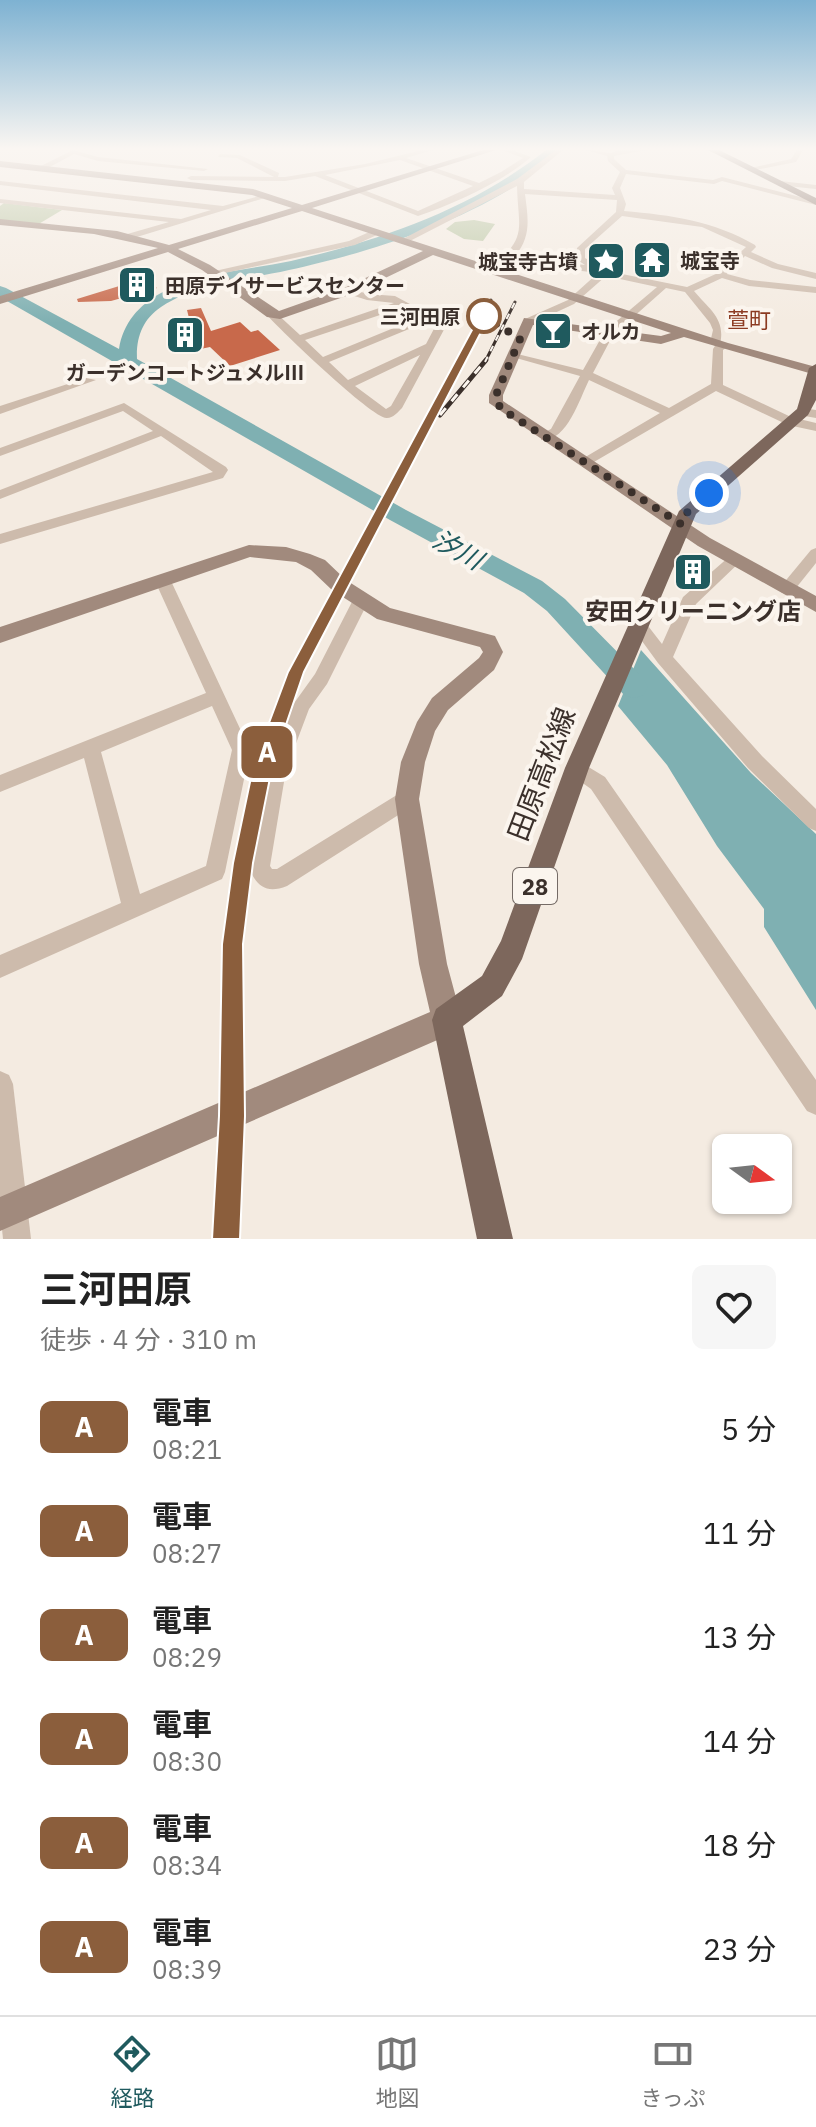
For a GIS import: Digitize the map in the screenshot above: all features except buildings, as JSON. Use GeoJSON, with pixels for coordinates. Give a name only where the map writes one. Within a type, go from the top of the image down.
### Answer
{"type":"FeatureCollection","features":[{"type":"Feature","properties":{"kind":"main road"},"geometry":{"type":"LineString","coordinates":[[801,417],[808,403],[816,370]]}},
{"type":"Feature","properties":{"kind":"main road","name":"田原高松線"},"geometry":{"type":"LineString","coordinates":[[447,1020],[492,986],[512,949],[577,768],[688,511],[801,417]]}},
{"type":"Feature","properties":{"kind":"main road"},"geometry":{"type":"LineString","coordinates":[[447,1020],[495,1239]]}},
{"type":"Feature","properties":{"kind":"street"},"geometry":{"type":"LineString","coordinates":[[57,208],[181,221]]}},
{"type":"Feature","properties":{"kind":"street"},"geometry":{"type":"LineString","coordinates":[[216,208],[225,209]]}},
{"type":"Feature","properties":{"kind":"street"},"geometry":{"type":"LineString","coordinates":[[127,237],[229,208]]}},
{"type":"Feature","properties":{"kind":"street"},"geometry":{"type":"LineString","coordinates":[[0,300],[303,208],[719,344],[816,370]]}},
{"type":"Feature","properties":{"kind":"street"},"geometry":{"type":"LineString","coordinates":[[401,208],[418,214],[432,208]]}},
{"type":"Feature","properties":{"kind":"street"},"geometry":{"type":"LineString","coordinates":[[400,240],[472,208]]}},
{"type":"Feature","properties":{"kind":"street"},"geometry":{"type":"LineString","coordinates":[[493,270],[509,259],[519,246],[526,220],[524,208]]}},
{"type":"Feature","properties":{"kind":"street"},"geometry":{"type":"LineString","coordinates":[[620,208],[620,213]]}},
{"type":"Feature","properties":{"kind":"street"},"geometry":{"type":"LineString","coordinates":[[40,227],[66,209]]}},
{"type":"Feature","properties":{"kind":"street"},"geometry":{"type":"LineString","coordinates":[[509,259],[599,271],[688,290],[723,273],[752,247],[716,228],[667,216],[620,213],[581,248],[580,259],[599,271]]}},
{"type":"Feature","properties":{"kind":"street"},"geometry":{"type":"LineString","coordinates":[[0,222],[127,237],[188,258],[271,314],[347,385],[386,415],[396,408],[442,324],[387,296],[367,297],[348,291]]}},
{"type":"Feature","properties":{"kind":"street"},"geometry":{"type":"LineString","coordinates":[[211,273],[352,243],[378,232]]}},
{"type":"Feature","properties":{"kind":"street"},"geometry":{"type":"LineString","coordinates":[[271,314],[288,314],[348,291],[432,251]]}},
{"type":"Feature","properties":{"kind":"street"},"geometry":{"type":"LineString","coordinates":[[744,252],[780,267],[816,276]]}},
{"type":"Feature","properties":{"kind":"street"},"geometry":{"type":"LineString","coordinates":[[723,273],[780,267]]}},
{"type":"Feature","properties":{"kind":"street"},"geometry":{"type":"LineString","coordinates":[[599,271],[578,298],[529,321],[496,395],[496,403],[735,560],[816,605]]}},
{"type":"Feature","properties":{"kind":"street"},"geometry":{"type":"LineString","coordinates":[[723,273],[749,283],[816,290]]}},
{"type":"Feature","properties":{"kind":"street"},"geometry":{"type":"LineString","coordinates":[[545,437],[556,431],[609,333],[663,286]]}},
{"type":"Feature","properties":{"kind":"street"},"geometry":{"type":"LineString","coordinates":[[688,290],[718,330],[717,387]]}},
{"type":"Feature","properties":{"kind":"street"},"geometry":{"type":"LineString","coordinates":[[299,339],[402,304]]}},
{"type":"Feature","properties":{"kind":"street"},"geometry":{"type":"LineString","coordinates":[[321,362],[426,318]]}},
{"type":"Feature","properties":{"kind":"street"},"geometry":{"type":"LineString","coordinates":[[529,321],[661,340],[685,333]]}},
{"type":"Feature","properties":{"kind":"street"},"geometry":{"type":"LineString","coordinates":[[347,385],[430,346]]}},
{"type":"Feature","properties":{"kind":"street"},"geometry":{"type":"LineString","coordinates":[[513,354],[585,374],[669,413]]}},
{"type":"Feature","properties":{"kind":"street"},"geometry":{"type":"LineString","coordinates":[[0,410],[90,380]]}},
{"type":"Feature","properties":{"kind":"street"},"geometry":{"type":"LineString","coordinates":[[587,462],[717,387],[801,417],[816,427]]}},
{"type":"Feature","properties":{"kind":"street"},"geometry":{"type":"LineString","coordinates":[[0,452],[124,407],[221,470],[218,475],[0,539]]}},
{"type":"Feature","properties":{"kind":"street"},"geometry":{"type":"LineString","coordinates":[[0,495],[161,432]]}},
{"type":"Feature","properties":{"kind":"street"},"geometry":{"type":"LineString","coordinates":[[0,635],[249,551],[286,553],[318,565],[361,600],[384,614],[488,641],[493,652],[487,664],[440,704],[425,729],[413,762],[407,799],[433,964],[447,1020],[10,1221],[0,1084]]}},
{"type":"Feature","properties":{"kind":"street"},"geometry":{"type":"LineString","coordinates":[[787,589],[816,553]]}},
{"type":"Feature","properties":{"kind":"street"},"geometry":{"type":"LineString","coordinates":[[664,658],[689,601],[735,560]]}},
{"type":"Feature","properties":{"kind":"street"},"geometry":{"type":"LineString","coordinates":[[0,967],[215,872],[241,750],[163,581]]}},
{"type":"Feature","properties":{"kind":"street"},"geometry":{"type":"LineString","coordinates":[[361,600],[296,719],[277,770],[259,868],[267,880],[280,879],[407,799]]}},
{"type":"Feature","properties":{"kind":"street"},"geometry":{"type":"LineString","coordinates":[[637,630],[755,762],[816,822]]}},
{"type":"Feature","properties":{"kind":"street"},"geometry":{"type":"LineString","coordinates":[[0,784],[218,696]]}},
{"type":"Feature","properties":{"kind":"street"},"geometry":{"type":"LineString","coordinates":[[90,747],[133,908]]}},
{"type":"Feature","properties":{"kind":"street"},"geometry":{"type":"LineString","coordinates":[[577,768],[598,783],[816,1102]]}},
{"type":"Feature","properties":{"kind":"green space"},"geometry":{"type":"Polygon","coordinates":[[[0,208],[62,210],[37,225],[0,220],[0,208]]]}},
{"type":"Feature","properties":{"kind":"green space"},"geometry":{"type":"Polygon","coordinates":[[[474,220],[495,224],[483,241],[464,239],[446,229],[455,222],[474,220]]]}},
{"type":"Feature","properties":{"kind":"water"},"geometry":{"type":"Polygon","coordinates":[[[641,650],[751,773],[816,834],[816,1010],[764,927],[764,909],[717,846],[667,765],[618,706],[641,650]]]}},
{"type":"Feature","properties":{"kind":"waterway"},"geometry":{"type":"LineString","coordinates":[[128,361],[128,346],[136,323],[153,305],[168,296],[201,283],[354,249],[461,208]]}},
{"type":"Feature","properties":{"kind":"waterway","name":"汐川"},"geometry":{"type":"LineString","coordinates":[[0,291],[128,361]]}},
{"type":"Feature","properties":{"kind":"waterway","name":"汐川"},"geometry":{"type":"LineString","coordinates":[[128,361],[398,515],[533,587],[556,605],[634,687]]}},
{"type":"Feature","properties":{"kind":"railway"},"geometry":{"type":"LineString","coordinates":[[458,362],[491,300]]}},
{"type":"Feature","properties":{"kind":"railway"},"geometry":{"type":"LineString","coordinates":[[486,360],[515,302]]}},
{"type":"Feature","properties":{"kind":"railway"},"geometry":{"type":"LineString","coordinates":[[380,511],[460,360]]}},
{"type":"Feature","properties":{"kind":"railway"},"geometry":{"type":"LineString","coordinates":[[440,415],[486,360]]}},
{"type":"Feature","properties":{"kind":"railway"},"geometry":{"type":"LineString","coordinates":[[286,700],[296,672],[381,509]]}},
{"type":"Feature","properties":{"kind":"railway"},"geometry":{"type":"LineString","coordinates":[[233,938],[253,817],[287,698]]}},
{"type":"Feature","properties":{"kind":"railway"},"geometry":{"type":"LineString","coordinates":[[226,1239],[232,1116],[233,936]]}},
{"type":"Feature","properties":{"kind":"train","name":"A"},"geometry":{"type":"LineString","coordinates":[[226,1239],[232,1116],[232,944],[243,863],[264,763],[275,724],[296,672],[339,585],[485,315]]}},
{"type":"Feature","properties":{"kind":"place","name":"城宝寺"},"geometry":{"type":"Point","coordinates":[652,260]}},
{"type":"Feature","properties":{"kind":"place","name":"城宝寺古墳"},"geometry":{"type":"Point","coordinates":[606,261]}},
{"type":"Feature","properties":{"kind":"place","name":"田原デイサービスセンター"},"geometry":{"type":"Point","coordinates":[137,285]}},
{"type":"Feature","properties":{"kind":"place","name":"三河田原"},"geometry":{"type":"Point","coordinates":[484,316]}},
{"type":"Feature","properties":{"kind":"place","name":"オルカ"},"geometry":{"type":"Point","coordinates":[553,331]}},
{"type":"Feature","properties":{"kind":"place","name":"ガーデンコートジュメルⅢ"},"geometry":{"type":"Point","coordinates":[185,335]}},
{"type":"Feature","properties":{"kind":"place","name":"安田クリーニング店"},"geometry":{"type":"Point","coordinates":[693,572]}},
{"type":"Feature","properties":{"kind":"district","name":"萱町"},"geometry":{"type":"Point","coordinates":[749,319]}},
{"type":"Feature","properties":{"kind":"route"},"geometry":{"type":"LineString","coordinates":[[484,316],[520,339],[496,395],[500,408],[681,524],[688,511],[709,493]]}}]}
